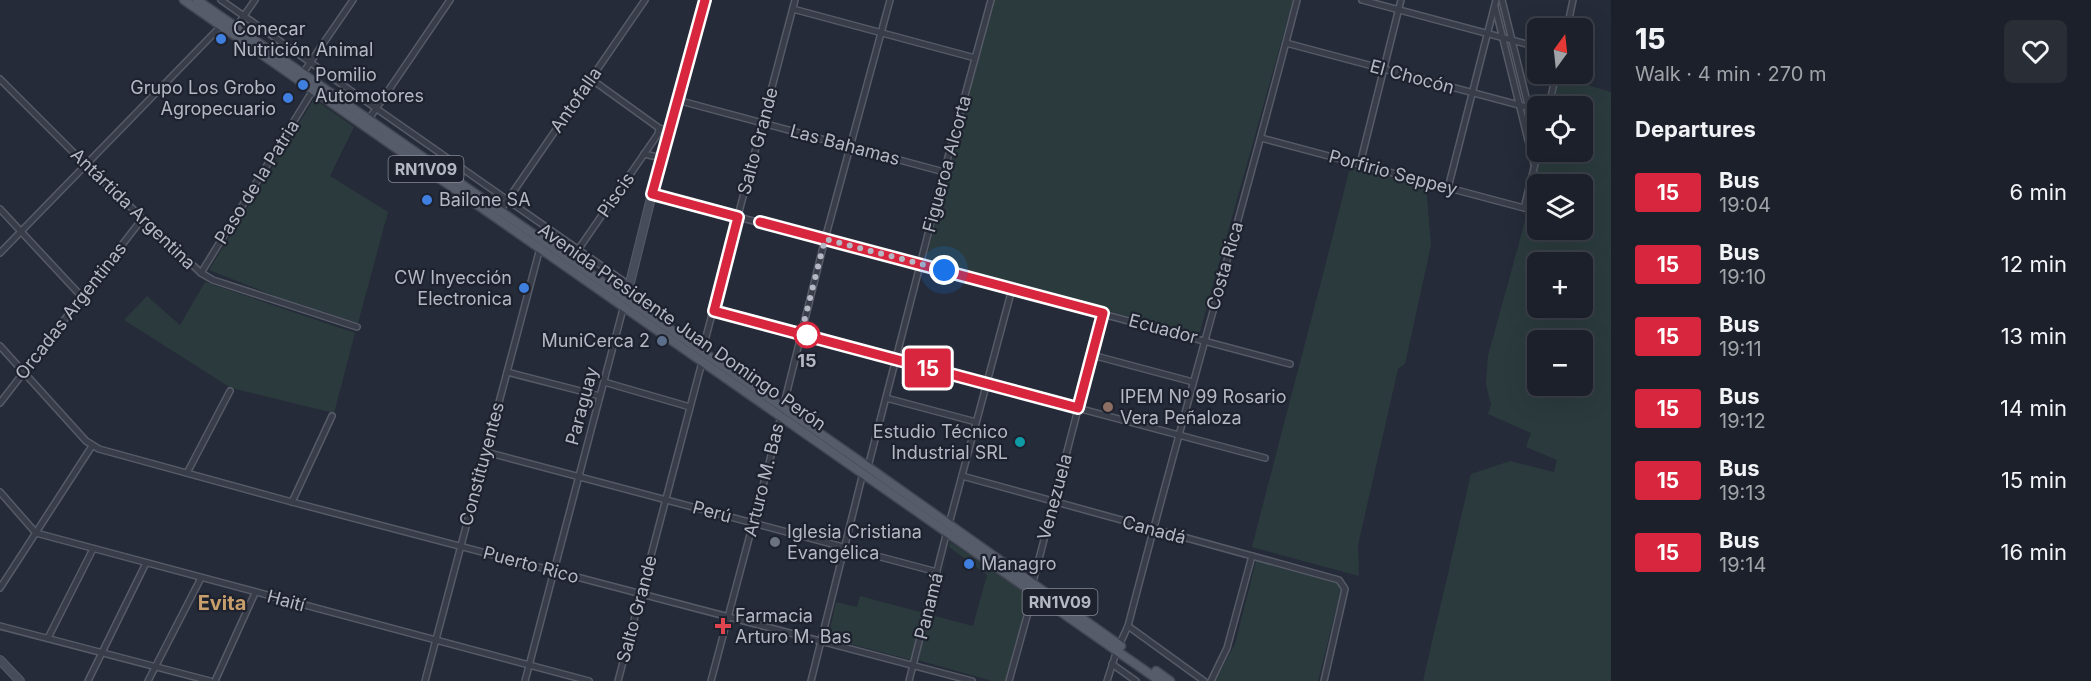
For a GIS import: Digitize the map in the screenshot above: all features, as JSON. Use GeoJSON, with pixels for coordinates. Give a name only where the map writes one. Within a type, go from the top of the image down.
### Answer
{"type":"FeatureCollection","features":[{"type":"Feature","properties":{"kind":"main road","name":"Avenida Presidente Juan Domingo Perón"},"geometry":{"type":"LineString","coordinates":[[184,0],[224,23],[236,27],[303,73],[571,260],[702,357],[1170,681]]}},
{"type":"Feature","properties":{"kind":"main road","name":"Avenida Presidente Juan Domingo Perón"},"geometry":{"type":"LineString","coordinates":[[197,0],[314,90],[540,248],[625,302]]}},
{"type":"Feature","properties":{"kind":"main road","name":"Paraguay"},"geometry":{"type":"LineString","coordinates":[[625,302],[705,0]]}},
{"type":"Feature","properties":{"kind":"main road","name":"Avenida Presidente Juan Domingo Perón"},"geometry":{"type":"LineString","coordinates":[[1118,647],[1160,681]]}},
{"type":"Feature","properties":{"kind":"main road"},"geometry":{"type":"LineString","coordinates":[[0,660],[20,681]]}},
{"type":"Feature","properties":{"kind":"street","name":"Avenida Presidente Juan Domingo Perón"},"geometry":{"type":"LineString","coordinates":[[221,0],[629,285]]}},
{"type":"Feature","properties":{"kind":"street"},"geometry":{"type":"LineString","coordinates":[[236,27],[255,0]]}},
{"type":"Feature","properties":{"kind":"street"},"geometry":{"type":"LineString","coordinates":[[303,73],[353,0]]}},
{"type":"Feature","properties":{"kind":"street"},"geometry":{"type":"LineString","coordinates":[[369,119],[450,0]]}},
{"type":"Feature","properties":{"kind":"street","name":"Antofalla"},"geometry":{"type":"LineString","coordinates":[[500,211],[645,0]]}},
{"type":"Feature","properties":{"kind":"street","name":"Salto Grande"},"geometry":{"type":"LineString","coordinates":[[618,681],[795,0]]}},
{"type":"Feature","properties":{"kind":"street","name":"Arturo M. Bas"},"geometry":{"type":"LineString","coordinates":[[711,681],[825,239],[890,0]]}},
{"type":"Feature","properties":{"kind":"street","name":"Figueroa Alcorta"},"geometry":{"type":"LineString","coordinates":[[811,681],[991,0]]}},
{"type":"Feature","properties":{"kind":"street","name":"Costa Rica"},"geometry":{"type":"LineString","coordinates":[[1118,647],[1128,626],[1203,340],[1261,138],[1297,0]]}},
{"type":"Feature","properties":{"kind":"street"},"geometry":{"type":"LineString","coordinates":[[1362,0],[1527,45]]}},
{"type":"Feature","properties":{"kind":"street"},"geometry":{"type":"LineString","coordinates":[[1360,164],[1401,0]]}},
{"type":"Feature","properties":{"kind":"street"},"geometry":{"type":"LineString","coordinates":[[1502,0],[1527,100]]}},
{"type":"Feature","properties":{"kind":"street"},"geometry":{"type":"LineString","coordinates":[[1569,18],[1573,0]]}},
{"type":"Feature","properties":{"kind":"street"},"geometry":{"type":"LineString","coordinates":[[1448,188],[1495,2]]}},
{"type":"Feature","properties":{"kind":"street"},"geometry":{"type":"LineString","coordinates":[[1495,2],[1518,106],[1535,166]]}},
{"type":"Feature","properties":{"kind":"street"},"geometry":{"type":"LineString","coordinates":[[793,9],[975,57]]}},
{"type":"Feature","properties":{"kind":"street"},"geometry":{"type":"LineString","coordinates":[[0,253],[224,23]]}},
{"type":"Feature","properties":{"kind":"street","name":"El Chocón"},"geometry":{"type":"LineString","coordinates":[[1286,43],[1527,108]]}},
{"type":"Feature","properties":{"kind":"street","name":"Antártida Argentina"},"geometry":{"type":"LineString","coordinates":[[0,79],[86,165],[201,273],[213,280],[357,327]]}},
{"type":"Feature","properties":{"kind":"street"},"geometry":{"type":"LineString","coordinates":[[591,79],[659,128],[669,131]]}},
{"type":"Feature","properties":{"kind":"street","name":"Paso de la Patria"},"geometry":{"type":"LineString","coordinates":[[201,273],[314,90]]}},
{"type":"Feature","properties":{"kind":"street","name":"Las Bahamas"},"geometry":{"type":"LineString","coordinates":[[677,100],[944,172]]}},
{"type":"Feature","properties":{"kind":"street","name":"Piscis"},"geometry":{"type":"LineString","coordinates":[[571,260],[644,154],[659,128]]}},
{"type":"Feature","properties":{"kind":"street","name":"Porfirio Seppey"},"geometry":{"type":"LineString","coordinates":[[1261,138],[1524,208],[1535,166]]}},
{"type":"Feature","properties":{"kind":"street"},"geometry":{"type":"LineString","coordinates":[[644,154],[662,158]]}},
{"type":"Feature","properties":{"kind":"street"},"geometry":{"type":"LineString","coordinates":[[1535,166],[1536,162]]}},
{"type":"Feature","properties":{"kind":"street","name":"Ecuador"},"geometry":{"type":"LineString","coordinates":[[652,194],[1290,364]]}},
{"type":"Feature","properties":{"kind":"street"},"geometry":{"type":"LineString","coordinates":[[0,209],[82,297]]}},
{"type":"Feature","properties":{"kind":"street","name":"Orcadas Argentinas"},"geometry":{"type":"LineString","coordinates":[[0,403],[142,219]]}},
{"type":"Feature","properties":{"kind":"street","name":"Constituyentes"},"geometry":{"type":"LineString","coordinates":[[425,681],[540,248]]}},
{"type":"Feature","properties":{"kind":"street","name":"Panamá"},"geometry":{"type":"LineString","coordinates":[[909,681],[1012,289]]}},
{"type":"Feature","properties":{"kind":"street","name":"Paraguay"},"geometry":{"type":"LineString","coordinates":[[525,681],[625,302]]}},
{"type":"Feature","properties":{"kind":"street"},"geometry":{"type":"LineString","coordinates":[[714,311],[1265,458]]}},
{"type":"Feature","properties":{"kind":"street","name":"Venezuela"},"geometry":{"type":"LineString","coordinates":[[1009,681],[1103,313]]}},
{"type":"Feature","properties":{"kind":"street"},"geometry":{"type":"LineString","coordinates":[[0,346],[92,446],[0,588]]}},
{"type":"Feature","properties":{"kind":"street"},"geometry":{"type":"LineString","coordinates":[[1092,355],[1193,382]]}},
{"type":"Feature","properties":{"kind":"street"},"geometry":{"type":"LineString","coordinates":[[507,372],[600,396]]}},
{"type":"Feature","properties":{"kind":"street"},"geometry":{"type":"LineString","coordinates":[[604,382],[690,407]]}},
{"type":"Feature","properties":{"kind":"street"},"geometry":{"type":"LineString","coordinates":[[187,473],[230,391]]}},
{"type":"Feature","properties":{"kind":"street"},"geometry":{"type":"LineString","coordinates":[[886,398],[976,422]]}},
{"type":"Feature","properties":{"kind":"street"},"geometry":{"type":"LineString","coordinates":[[292,502],[332,416]]}},
{"type":"Feature","properties":{"kind":"street","name":"Puerto Rico"},"geometry":{"type":"LineString","coordinates":[[92,446],[292,502],[972,681]]}},
{"type":"Feature","properties":{"kind":"street","name":"Perú"},"geometry":{"type":"LineString","coordinates":[[486,452],[938,572]]}},
{"type":"Feature","properties":{"kind":"street","name":"Canadá"},"geometry":{"type":"LineString","coordinates":[[962,476],[1339,580],[1344,585],[1324,681]]}},
{"type":"Feature","properties":{"kind":"street"},"geometry":{"type":"LineString","coordinates":[[0,492],[36,533]]}},
{"type":"Feature","properties":{"kind":"street","name":"Haití"},"geometry":{"type":"LineString","coordinates":[[36,533],[589,681]]}},
{"type":"Feature","properties":{"kind":"street"},"geometry":{"type":"LineString","coordinates":[[48,638],[93,549]]}},
{"type":"Feature","properties":{"kind":"street"},"geometry":{"type":"LineString","coordinates":[[1210,681],[1227,648],[1252,556]]}},
{"type":"Feature","properties":{"kind":"street"},"geometry":{"type":"LineString","coordinates":[[88,681],[146,563]]}},
{"type":"Feature","properties":{"kind":"street"},"geometry":{"type":"LineString","coordinates":[[148,681],[201,578]]}},
{"type":"Feature","properties":{"kind":"street"},"geometry":{"type":"LineString","coordinates":[[215,681],[255,593]]}},
{"type":"Feature","properties":{"kind":"street"},"geometry":{"type":"LineString","coordinates":[[0,626],[210,681]]}},
{"type":"Feature","properties":{"kind":"street"},"geometry":{"type":"LineString","coordinates":[[1128,626],[1204,681]]}},
{"type":"Feature","properties":{"kind":"street"},"geometry":{"type":"LineString","coordinates":[[1107,681],[1118,647]]}},
{"type":"Feature","properties":{"kind":"street"},"geometry":{"type":"LineString","coordinates":[[1112,664],[1136,681]]}},
{"type":"Feature","properties":{"kind":"shaded area"},"geometry":{"type":"Polygon","coordinates":[[[994,0],[1293,0],[1199,335],[928,263],[926,259],[994,0]]]}},
{"type":"Feature","properties":{"kind":"shaded area"},"geometry":{"type":"Polygon","coordinates":[[[1556,84],[1584,84],[1611,92],[1611,681],[1423,681],[1471,474],[1510,461],[1554,472],[1557,460],[1526,447],[1531,433],[1488,414],[1491,405],[1486,384],[1488,356],[1527,214],[1527,240],[1593,240],[1593,174],[1536,174],[1539,162],[1593,162],[1593,96],[1553,96],[1556,84]]]}},
{"type":"Feature","properties":{"kind":"shaded area"},"geometry":{"type":"Polygon","coordinates":[[[314,99],[354,127],[330,176],[388,212],[358,323],[275,296],[209,270],[314,99]]]}},
{"type":"Feature","properties":{"kind":"shaded area"},"geometry":{"type":"Polygon","coordinates":[[[1356,168],[1426,187],[1431,245],[1405,364],[1398,369],[1358,545],[1359,576],[1252,547],[1349,171],[1356,168]]]}},
{"type":"Feature","properties":{"kind":"shaded area"},"geometry":{"type":"Polygon","coordinates":[[[205,282],[355,333],[334,413],[231,388],[124,320],[147,296],[180,325],[205,282]]]}},
{"type":"Feature","properties":{"kind":"shaded area"},"geometry":{"type":"Polygon","coordinates":[[[950,542],[1029,596],[1007,681],[992,681],[918,660],[950,542]],[[949,547],[931,615],[973,626],[987,575],[949,547]]]}},
{"type":"Feature","properties":{"kind":"shaded area"},"geometry":{"type":"Polygon","coordinates":[[[1256,561],[1339,584],[1341,589],[1318,681],[1215,681],[1235,644],[1256,561]]]}},
{"type":"Feature","properties":{"kind":"shaded area"},"geometry":{"type":"Polygon","coordinates":[[[860,596],[924,613],[911,660],[828,638],[836,602],[857,607],[860,596]]]}},
{"type":"Feature","properties":{"kind":"bus line","name":"15"},"geometry":{"type":"LineString","coordinates":[[705,0],[652,194],[738,217],[714,311],[1078,408],[1103,313],[760,222]]}},
{"type":"Feature","properties":{"kind":"place","name":"Conecar Nutrición Animal"},"geometry":{"type":"Point","coordinates":[221,39]}},
{"type":"Feature","properties":{"kind":"place","name":"Pomilio Automotores"},"geometry":{"type":"Point","coordinates":[303,85]}},
{"type":"Feature","properties":{"kind":"place","name":"Grupo Los Grobo Agropecuario"},"geometry":{"type":"Point","coordinates":[288,98]}},
{"type":"Feature","properties":{"kind":"place","name":"Bailone SA"},"geometry":{"type":"Point","coordinates":[427,200]}},
{"type":"Feature","properties":{"kind":"place","name":"CW Inyección Electronica"},"geometry":{"type":"Point","coordinates":[524,288]}},
{"type":"Feature","properties":{"kind":"place","name":"15"},"geometry":{"type":"Point","coordinates":[807,335]}},
{"type":"Feature","properties":{"kind":"place","name":"MuniCerca 2"},"geometry":{"type":"Point","coordinates":[662,341]}},
{"type":"Feature","properties":{"kind":"place","name":"IPEM Nº 99 Rosario Vera Peñaloza"},"geometry":{"type":"Point","coordinates":[1108,407]}},
{"type":"Feature","properties":{"kind":"place","name":"Estudio Técnico Industrial SRL"},"geometry":{"type":"Point","coordinates":[1020,442]}},
{"type":"Feature","properties":{"kind":"place","name":"Iglesia Cristiana Evangélica"},"geometry":{"type":"Point","coordinates":[775,542]}},
{"type":"Feature","properties":{"kind":"place","name":"Managro"},"geometry":{"type":"Point","coordinates":[969,564]}},
{"type":"Feature","properties":{"kind":"place","name":"Farmacia Arturo M. Bas"},"geometry":{"type":"Point","coordinates":[723,626]}},
{"type":"Feature","properties":{"kind":"district","name":"Evita"},"geometry":{"type":"Point","coordinates":[222,603]}},
{"type":"Feature","properties":{"kind":"route"},"geometry":{"type":"LineString","coordinates":[[807,335],[801,334],[825,239],[944,270]]}}]}
